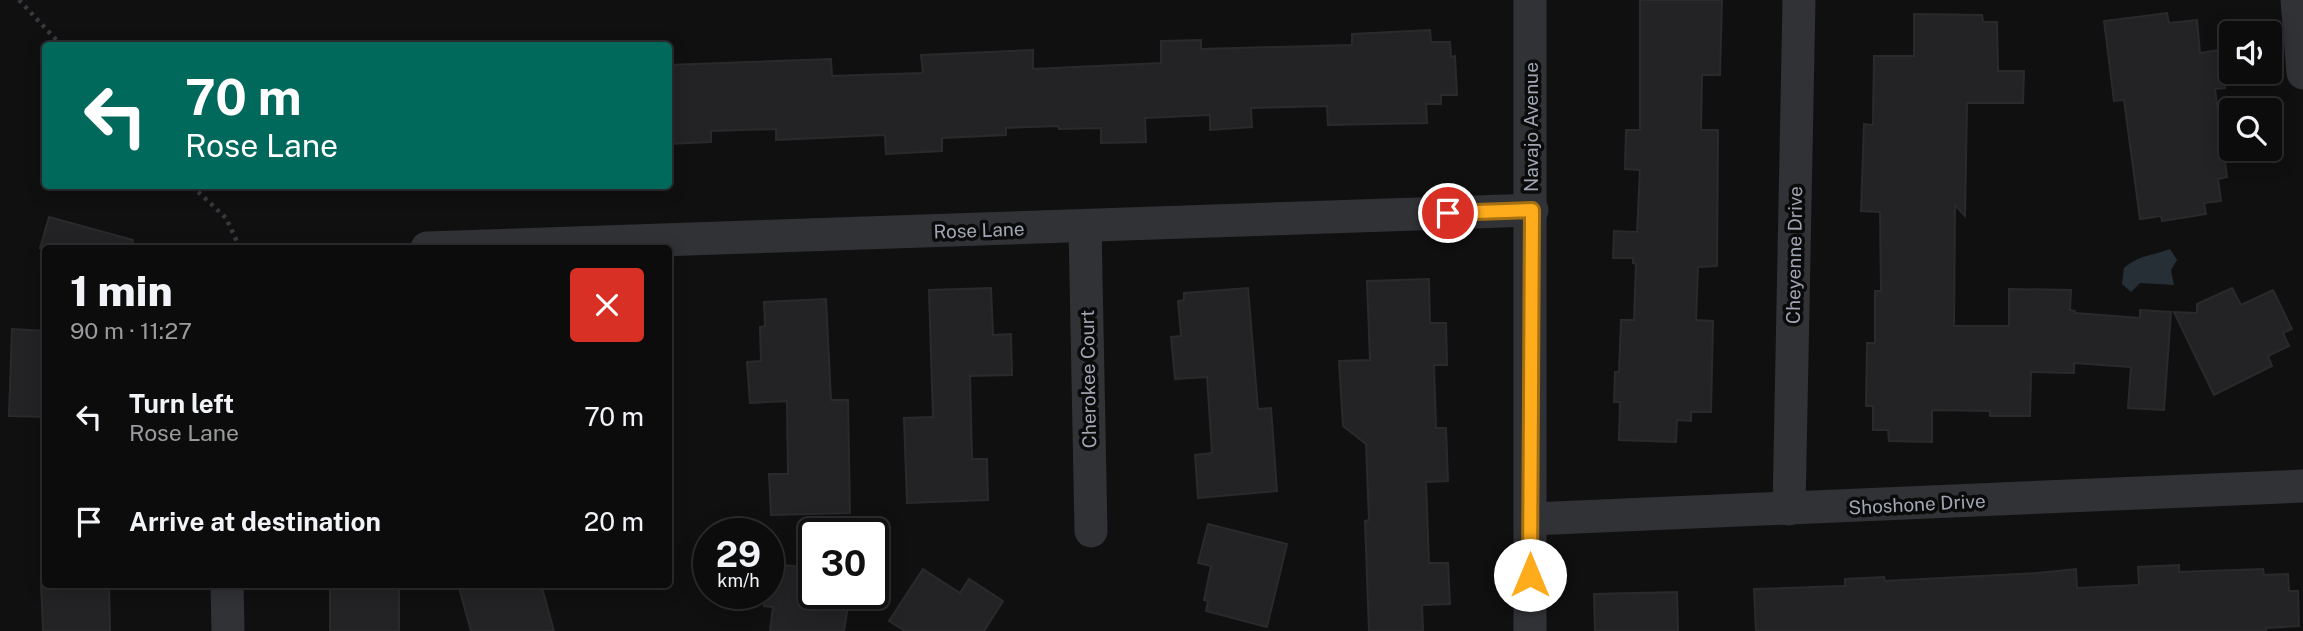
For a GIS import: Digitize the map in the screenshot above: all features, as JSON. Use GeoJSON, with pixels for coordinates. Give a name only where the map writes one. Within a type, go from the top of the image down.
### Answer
{"type":"FeatureCollection","features":[{"type":"Feature","properties":{"kind":"street","name":"Navajo Avenue"},"geometry":{"type":"LineString","coordinates":[[1530,0],[1530,631]]}},
{"type":"Feature","properties":{"kind":"street","name":"Cheyenne Drive"},"geometry":{"type":"LineString","coordinates":[[1789,509],[1799,0]]}},
{"type":"Feature","properties":{"kind":"street"},"geometry":{"type":"LineString","coordinates":[[2297,0],[2303,73]]}},
{"type":"Feature","properties":{"kind":"street","name":"Rose Lane"},"geometry":{"type":"LineString","coordinates":[[652,245],[1532,210]]}},
{"type":"Feature","properties":{"kind":"street","name":"Cherokee Court"},"geometry":{"type":"LineString","coordinates":[[1085,226],[1091,531]]}},
{"type":"Feature","properties":{"kind":"street","name":"Shoshone Drive"},"geometry":{"type":"LineString","coordinates":[[1531,519],[2303,486]]}},
{"type":"Feature","properties":{"kind":"street"},"geometry":{"type":"LineString","coordinates":[[227,588],[228,631]]}},
{"type":"Feature","properties":{"kind":"path"},"geometry":{"type":"LineString","coordinates":[[19,0],[58,42]]}},
{"type":"Feature","properties":{"kind":"path"},"geometry":{"type":"LineString","coordinates":[[195,189],[226,218],[239,245]]}},
{"type":"Feature","properties":{"kind":"shaded area"},"geometry":{"type":"Polygon","coordinates":[[[2170,249],[2177,260],[2171,270],[2174,285],[2140,283],[2131,292],[2122,284],[2124,268],[2140,258],[2170,249]]]}},
{"type":"Feature","properties":{"kind":"building"},"geometry":{"type":"Polygon","coordinates":[[[1640,0],[1722,0],[1720,75],[1702,75],[1701,130],[1718,130],[1717,266],[1698,267],[1696,320],[1713,321],[1711,412],[1691,412],[1691,421],[1677,420],[1676,442],[1619,440],[1620,402],[1614,402],[1615,372],[1619,372],[1621,320],[1634,320],[1636,264],[1633,263],[1633,258],[1613,258],[1614,231],[1637,232],[1640,170],[1625,169],[1626,130],[1640,130],[1640,0]]]}},
{"type":"Feature","properties":{"kind":"building"},"geometry":{"type":"Polygon","coordinates":[[[2167,13],[2169,23],[2197,20],[2200,53],[2219,50],[2219,84],[2224,84],[2225,88],[2215,89],[2219,118],[2219,161],[2225,161],[2227,177],[2218,179],[2221,201],[2204,203],[2206,214],[2162,221],[2161,216],[2140,219],[2124,100],[2114,101],[2104,21],[2167,13]]]}},
{"type":"Feature","properties":{"kind":"building"},"geometry":{"type":"Polygon","coordinates":[[[1914,14],[1982,15],[1983,22],[1997,22],[1998,71],[2024,71],[2023,103],[1967,103],[1965,216],[1955,205],[1954,326],[2009,326],[2009,289],[2071,290],[2070,310],[2075,313],[2140,318],[2140,310],[2171,312],[2164,410],[2128,408],[2131,367],[2074,363],[2074,373],[2031,372],[2030,416],[1990,416],[1990,411],[1932,410],[1932,442],[1889,441],[1888,430],[1873,430],[1873,406],[1866,406],[1867,343],[1875,343],[1875,291],[1881,291],[1880,212],[1861,211],[1864,124],[1873,125],[1874,56],[1914,56],[1914,14]]]}},
{"type":"Feature","properties":{"kind":"building"},"geometry":{"type":"Polygon","coordinates":[[[1430,30],[1431,42],[1450,42],[1451,57],[1455,56],[1457,95],[1441,95],[1441,104],[1426,104],[1427,123],[1328,125],[1327,106],[1251,108],[1252,127],[1210,130],[1210,115],[1145,118],[1146,142],[1101,143],[1101,128],[1059,129],[1058,126],[1006,128],[1006,135],[942,138],[942,151],[886,154],[885,135],[776,140],[776,129],[711,131],[711,142],[672,144],[672,65],[831,59],[832,76],[923,73],[921,55],[1033,50],[1033,69],[1161,63],[1161,41],[1201,40],[1201,49],[1352,45],[1352,34],[1430,30]]]}},
{"type":"Feature","properties":{"kind":"building"},"geometry":{"type":"Polygon","coordinates":[[[49,217],[133,240],[132,245],[42,245],[40,248],[49,217]]]}},
{"type":"Feature","properties":{"kind":"building"},"geometry":{"type":"Polygon","coordinates":[[[1429,279],[1430,323],[1446,323],[1447,365],[1434,365],[1436,428],[1446,428],[1448,481],[1426,482],[1429,563],[1448,563],[1450,604],[1422,605],[1423,631],[1369,631],[1365,521],[1369,520],[1366,444],[1343,426],[1339,361],[1370,360],[1367,281],[1429,279]]]}},
{"type":"Feature","properties":{"kind":"building"},"geometry":{"type":"Polygon","coordinates":[[[991,288],[993,335],[1011,334],[1012,375],[970,376],[972,459],[987,459],[988,500],[907,503],[904,418],[933,417],[929,290],[991,288]]]}},
{"type":"Feature","properties":{"kind":"building"},"geometry":{"type":"Polygon","coordinates":[[[1248,288],[1258,409],[1271,408],[1277,491],[1198,498],[1195,455],[1212,453],[1207,377],[1175,379],[1171,337],[1181,336],[1178,301],[1184,300],[1184,293],[1248,288]]]}},
{"type":"Feature","properties":{"kind":"building"},"geometry":{"type":"Polygon","coordinates":[[[2232,288],[2241,305],[2273,290],[2292,329],[2283,333],[2289,346],[2268,356],[2272,366],[2214,395],[2174,312],[2197,313],[2197,304],[2232,288]]]}},
{"type":"Feature","properties":{"kind":"building"},"geometry":{"type":"Polygon","coordinates":[[[826,299],[831,400],[848,400],[850,513],[771,515],[769,474],[788,474],[787,401],[750,403],[747,362],[761,361],[760,327],[765,326],[764,302],[826,299]]]}},
{"type":"Feature","properties":{"kind":"building"},"geometry":{"type":"Polygon","coordinates":[[[12,329],[42,331],[42,417],[9,416],[12,329]]]}},
{"type":"Feature","properties":{"kind":"building"},"geometry":{"type":"Polygon","coordinates":[[[1208,524],[1287,544],[1267,627],[1206,611],[1208,601],[1204,600],[1211,566],[1198,563],[1208,524]]]}},
{"type":"Feature","properties":{"kind":"building"},"geometry":{"type":"Polygon","coordinates":[[[784,565],[798,567],[798,609],[847,609],[844,631],[770,631],[773,609],[784,609],[784,565]]]}},
{"type":"Feature","properties":{"kind":"building"},"geometry":{"type":"Polygon","coordinates":[[[2179,565],[2179,572],[2263,569],[2264,575],[2288,574],[2289,591],[2298,591],[2299,626],[2266,628],[2266,631],[1756,631],[1754,589],[1845,586],[1845,579],[1884,577],[1885,581],[2076,569],[2077,588],[2139,585],[2138,567],[2179,565]]]}},
{"type":"Feature","properties":{"kind":"building"},"geometry":{"type":"Polygon","coordinates":[[[923,569],[960,593],[969,579],[1003,601],[984,631],[905,631],[889,621],[923,569]]]}},
{"type":"Feature","properties":{"kind":"building"},"geometry":{"type":"Polygon","coordinates":[[[41,584],[42,588],[109,588],[110,631],[43,631],[41,584]]]}},
{"type":"Feature","properties":{"kind":"building"},"geometry":{"type":"Polygon","coordinates":[[[330,588],[399,588],[399,631],[330,631],[330,588]]]}},
{"type":"Feature","properties":{"kind":"building"},"geometry":{"type":"Polygon","coordinates":[[[459,588],[542,588],[554,631],[471,631],[459,588]]]}},
{"type":"Feature","properties":{"kind":"building"},"geometry":{"type":"Polygon","coordinates":[[[1677,592],[1678,631],[1595,631],[1594,594],[1677,592]]]}},
{"type":"Feature","properties":{"kind":"route"},"geometry":{"type":"LineString","coordinates":[[1448,213],[1532,210],[1530,575]]}}]}
